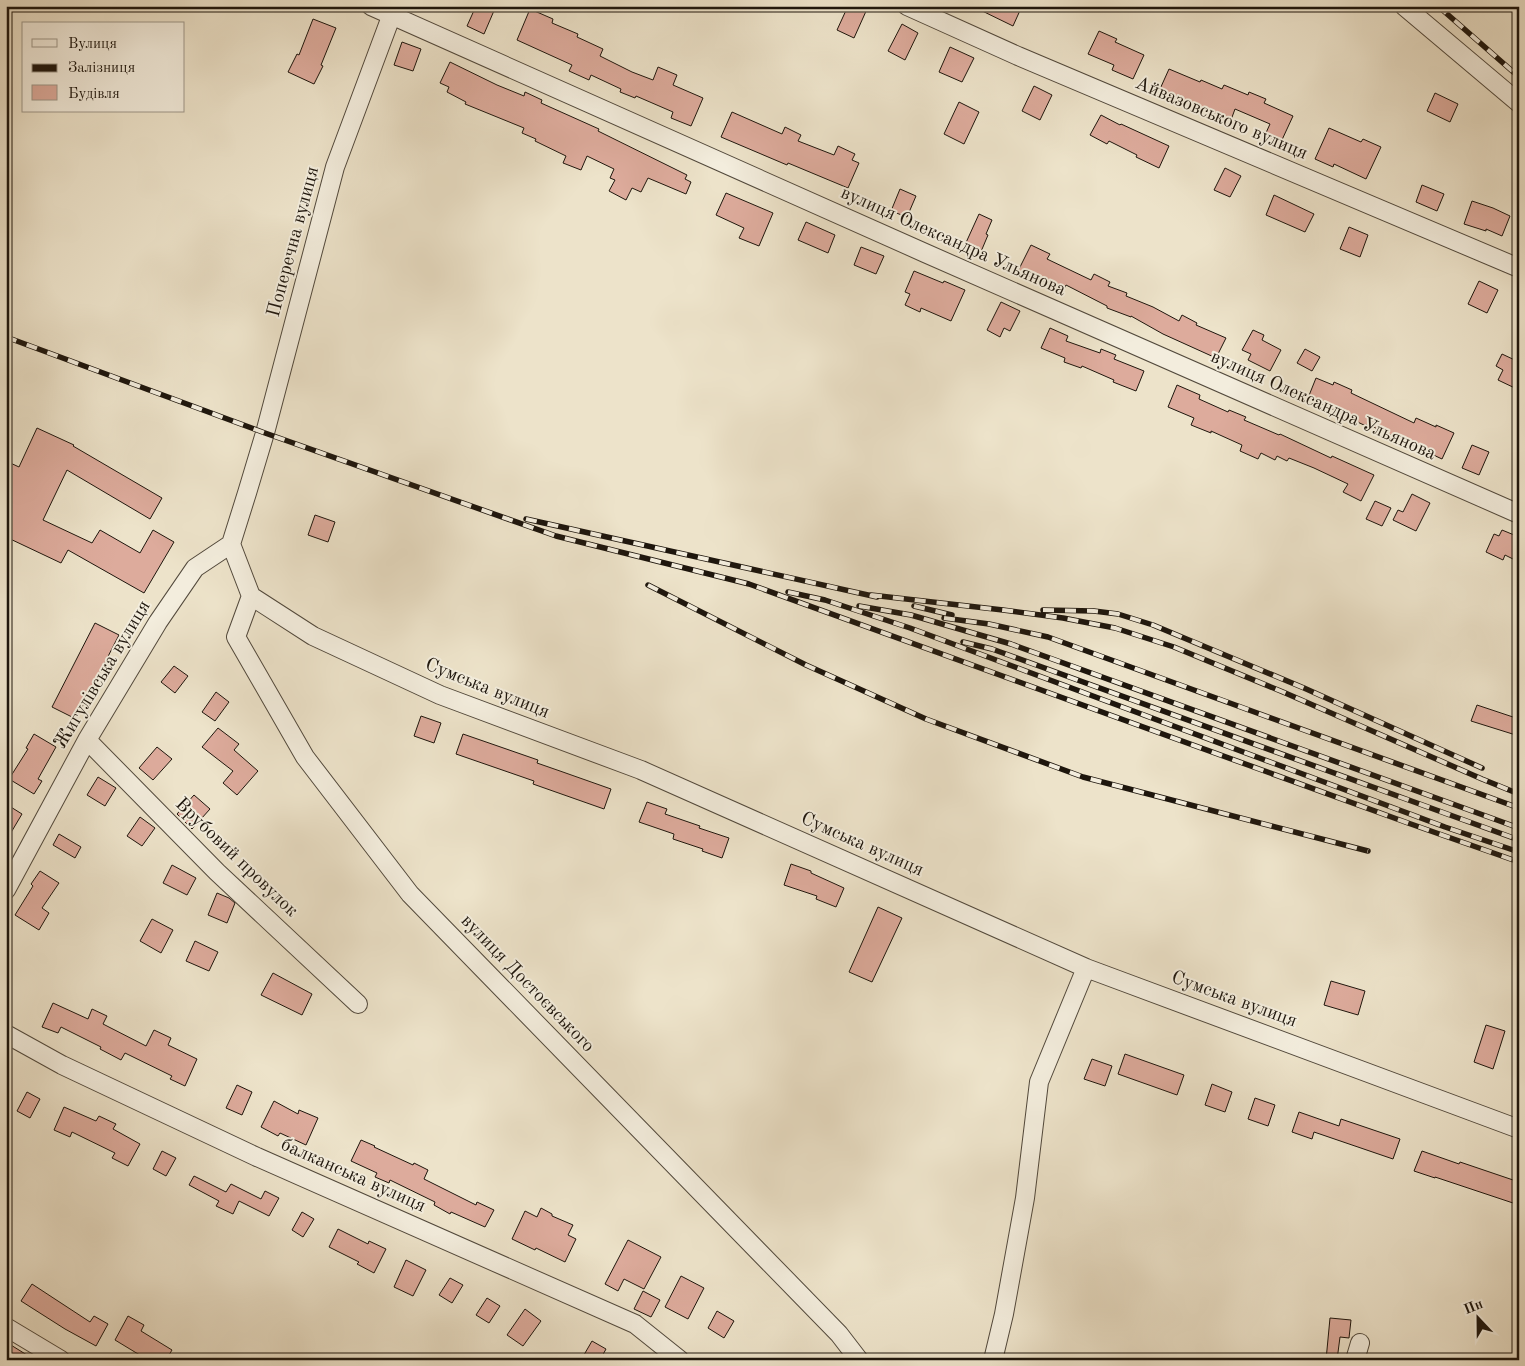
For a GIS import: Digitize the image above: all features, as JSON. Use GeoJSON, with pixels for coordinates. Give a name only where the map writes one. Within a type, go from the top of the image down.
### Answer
{"type":"FeatureCollection","features":[{"type":"Feature","properties":{"kind":"street","name":"вулиця Олександра Ульянова"},"geometry":{"type":"LineString","coordinates":[[371,6],[393,11],[925,254],[1519,514]]}},
{"type":"Feature","properties":{"kind":"street","name":"Айвазовського вулиця"},"geometry":{"type":"LineString","coordinates":[[907,6],[1027,60],[1519,268]]}},
{"type":"Feature","properties":{"kind":"street"},"geometry":{"type":"LineString","coordinates":[[1404,6],[1519,103]]}},
{"type":"Feature","properties":{"kind":"street","name":"Поперечна вулиця"},"geometry":{"type":"LineString","coordinates":[[231,544],[265,433],[336,167],[393,11]]}},
{"type":"Feature","properties":{"kind":"street"},"geometry":{"type":"LineString","coordinates":[[231,544],[251,596]]}},
{"type":"Feature","properties":{"kind":"street","name":"Жигулівська вулиця"},"geometry":{"type":"LineString","coordinates":[[7,888],[87,740],[158,622],[195,568],[231,544]]}},
{"type":"Feature","properties":{"kind":"street","name":"Сумська вулиця"},"geometry":{"type":"LineString","coordinates":[[251,596],[313,636],[440,695],[641,770],[1086,968],[1519,1129]]}},
{"type":"Feature","properties":{"kind":"street","name":"вулиця Достоєвського"},"geometry":{"type":"LineString","coordinates":[[251,596],[236,637],[305,757],[410,894],[839,1334],[859,1360]]}},
{"type":"Feature","properties":{"kind":"street","name":"Врубовий провулок"},"geometry":{"type":"LineString","coordinates":[[87,740],[217,872],[358,1004]]}},
{"type":"Feature","properties":{"kind":"street"},"geometry":{"type":"LineString","coordinates":[[992,1360],[1004,1314],[1024,1198],[1039,1082],[1086,968]]}},
{"type":"Feature","properties":{"kind":"street","name":"балканська вулиця"},"geometry":{"type":"LineString","coordinates":[[6,1034],[62,1065],[257,1157],[635,1324],[680,1360]]}},
{"type":"Feature","properties":{"kind":"street"},"geometry":{"type":"LineString","coordinates":[[6,1327],[61,1360]]}},
{"type":"Feature","properties":{"kind":"building"},"geometry":{"type":"Polygon","coordinates":[[[476,6],[496,6],[484,34],[467,26],[476,6]]]}},
{"type":"Feature","properties":{"kind":"building"},"geometry":{"type":"Polygon","coordinates":[[[848,6],[860,6],[867,9],[854,38],[837,30],[848,6]]]}},
{"type":"Feature","properties":{"kind":"building"},"geometry":{"type":"Polygon","coordinates":[[[972,6],[1022,6],[1013,26],[972,6]]]}},
{"type":"Feature","properties":{"kind":"building"},"geometry":{"type":"Polygon","coordinates":[[[530,9],[553,19],[552,23],[578,34],[577,37],[603,49],[600,56],[632,72],[653,80],[658,67],[677,75],[673,85],[703,98],[691,126],[671,118],[673,112],[636,96],[635,98],[620,92],[621,89],[591,75],[589,80],[569,71],[572,65],[517,40],[530,9]]]}},
{"type":"Feature","properties":{"kind":"building"},"geometry":{"type":"Polygon","coordinates":[[[313,19],[336,28],[321,65],[323,66],[314,84],[288,72],[297,54],[299,55],[313,19]]]}},
{"type":"Feature","properties":{"kind":"building"},"geometry":{"type":"Polygon","coordinates":[[[902,24],[918,33],[905,60],[888,51],[902,24]]]}},
{"type":"Feature","properties":{"kind":"building"},"geometry":{"type":"Polygon","coordinates":[[[1099,31],[1117,39],[1115,42],[1144,55],[1133,79],[1112,70],[1114,65],[1088,54],[1099,31]]]}},
{"type":"Feature","properties":{"kind":"building"},"geometry":{"type":"Polygon","coordinates":[[[402,42],[421,49],[413,71],[394,65],[402,42]]]}},
{"type":"Feature","properties":{"kind":"building"},"geometry":{"type":"Polygon","coordinates":[[[950,47],[974,58],[962,82],[939,72],[950,47]]]}},
{"type":"Feature","properties":{"kind":"building"},"geometry":{"type":"Polygon","coordinates":[[[450,62],[497,85],[524,96],[525,92],[542,100],[541,103],[599,129],[598,131],[687,175],[685,179],[691,182],[686,194],[648,178],[641,192],[632,188],[626,200],[609,191],[615,180],[610,178],[614,169],[587,156],[581,170],[563,163],[566,156],[522,133],[524,128],[465,104],[466,102],[447,92],[449,87],[440,83],[450,62]]]}},
{"type":"Feature","properties":{"kind":"building"},"geometry":{"type":"Polygon","coordinates":[[[1169,69],[1222,89],[1224,85],[1248,95],[1249,92],[1266,99],[1264,103],[1293,116],[1281,142],[1265,135],[1270,124],[1235,109],[1231,120],[1160,89],[1169,69]]]}},
{"type":"Feature","properties":{"kind":"building"},"geometry":{"type":"Polygon","coordinates":[[[1034,86],[1052,95],[1040,120],[1022,111],[1034,86]]]}},
{"type":"Feature","properties":{"kind":"building"},"geometry":{"type":"Polygon","coordinates":[[[1435,93],[1458,104],[1450,122],[1427,111],[1435,93]]]}},
{"type":"Feature","properties":{"kind":"building"},"geometry":{"type":"Polygon","coordinates":[[[959,102],[979,112],[964,144],[944,134],[959,102]]]}},
{"type":"Feature","properties":{"kind":"building"},"geometry":{"type":"Polygon","coordinates":[[[732,112],[782,134],[785,127],[801,135],[798,141],[834,155],[838,146],[855,154],[852,160],[859,163],[848,188],[721,137],[732,112]]]}},
{"type":"Feature","properties":{"kind":"building"},"geometry":{"type":"Polygon","coordinates":[[[1101,115],[1169,146],[1159,168],[1109,141],[1107,144],[1090,135],[1101,115]]]}},
{"type":"Feature","properties":{"kind":"building"},"geometry":{"type":"Polygon","coordinates":[[[1329,128],[1361,142],[1363,139],[1381,147],[1366,179],[1334,164],[1333,167],[1315,159],[1329,128]]]}},
{"type":"Feature","properties":{"kind":"building"},"geometry":{"type":"Polygon","coordinates":[[[1225,168],[1241,176],[1230,197],[1214,190],[1225,168]]]}},
{"type":"Feature","properties":{"kind":"building"},"geometry":{"type":"Polygon","coordinates":[[[1422,185],[1444,194],[1437,211],[1416,202],[1422,185]]]}},
{"type":"Feature","properties":{"kind":"building"},"geometry":{"type":"Polygon","coordinates":[[[900,189],[916,196],[907,217],[891,211],[900,189]]]}},
{"type":"Feature","properties":{"kind":"building"},"geometry":{"type":"Polygon","coordinates":[[[726,193],[773,213],[759,246],[739,238],[744,228],[716,215],[726,193]]]}},
{"type":"Feature","properties":{"kind":"building"},"geometry":{"type":"Polygon","coordinates":[[[1274,195],[1314,214],[1305,232],[1266,215],[1274,195]]]}},
{"type":"Feature","properties":{"kind":"building"},"geometry":{"type":"Polygon","coordinates":[[[1472,201],[1510,216],[1502,236],[1486,229],[1486,231],[1464,224],[1472,201]]]}},
{"type":"Feature","properties":{"kind":"building"},"geometry":{"type":"Polygon","coordinates":[[[979,214],[992,220],[980,254],[964,247],[979,214]]]}},
{"type":"Feature","properties":{"kind":"building"},"geometry":{"type":"Polygon","coordinates":[[[806,222],[835,235],[828,253],[798,240],[806,222]]]}},
{"type":"Feature","properties":{"kind":"building"},"geometry":{"type":"Polygon","coordinates":[[[1349,227],[1368,235],[1360,257],[1340,249],[1349,227]]]}},
{"type":"Feature","properties":{"kind":"building"},"geometry":{"type":"Polygon","coordinates":[[[1031,245],[1050,254],[1047,259],[1091,280],[1094,274],[1110,282],[1108,286],[1127,293],[1126,296],[1153,307],[1179,321],[1182,315],[1197,323],[1196,325],[1226,338],[1216,358],[1163,334],[1131,316],[1107,308],[1107,306],[1066,285],[1063,291],[1018,271],[1031,245]]]}},
{"type":"Feature","properties":{"kind":"building"},"geometry":{"type":"Polygon","coordinates":[[[861,247],[884,256],[876,274],[854,265],[861,247]]]}},
{"type":"Feature","properties":{"kind":"building"},"geometry":{"type":"Polygon","coordinates":[[[914,271],[965,290],[951,321],[921,308],[920,312],[905,305],[910,294],[905,292],[914,271]]]}},
{"type":"Feature","properties":{"kind":"building"},"geometry":{"type":"Polygon","coordinates":[[[1479,281],[1498,290],[1487,313],[1468,304],[1479,281]]]}},
{"type":"Feature","properties":{"kind":"building"},"geometry":{"type":"Polygon","coordinates":[[[1001,302],[1020,311],[1010,331],[1004,328],[1000,337],[987,330],[1001,302]]]}},
{"type":"Feature","properties":{"kind":"building"},"geometry":{"type":"Polygon","coordinates":[[[1050,328],[1068,336],[1066,341],[1100,353],[1101,349],[1116,355],[1114,359],[1144,371],[1136,391],[1082,366],[1081,368],[1064,362],[1065,358],[1041,348],[1050,328]]]}},
{"type":"Feature","properties":{"kind":"building"},"geometry":{"type":"Polygon","coordinates":[[[1253,330],[1264,335],[1262,340],[1281,350],[1270,371],[1248,360],[1251,354],[1242,350],[1253,330]]]}},
{"type":"Feature","properties":{"kind":"building"},"geometry":{"type":"Polygon","coordinates":[[[1305,349],[1320,357],[1312,371],[1297,363],[1305,349]]]}},
{"type":"Feature","properties":{"kind":"building"},"geometry":{"type":"Polygon","coordinates":[[[1502,354],[1519,362],[1519,390],[1498,380],[1503,370],[1496,366],[1502,354]]]}},
{"type":"Feature","properties":{"kind":"building"},"geometry":{"type":"Polygon","coordinates":[[[1316,378],[1333,385],[1334,382],[1352,390],[1351,393],[1414,423],[1416,418],[1454,433],[1442,459],[1308,398],[1316,378]]]}},
{"type":"Feature","properties":{"kind":"building"},"geometry":{"type":"Polygon","coordinates":[[[1177,385],[1200,395],[1199,399],[1228,412],[1229,410],[1246,417],[1244,420],[1374,475],[1361,501],[1343,492],[1348,484],[1314,468],[1289,458],[1287,461],[1277,456],[1275,460],[1261,453],[1258,459],[1240,451],[1242,445],[1211,431],[1211,433],[1191,425],[1194,418],[1168,407],[1177,385]]]}},
{"type":"Feature","properties":{"kind":"building"},"geometry":{"type":"Polygon","coordinates":[[[37,428],[74,445],[162,498],[150,519],[67,470],[43,520],[92,543],[100,530],[140,553],[153,530],[174,542],[144,593],[68,550],[61,563],[6,537],[6,461],[19,467],[37,428]]]}},
{"type":"Feature","properties":{"kind":"building"},"geometry":{"type":"Polygon","coordinates":[[[1472,445],[1489,452],[1479,475],[1462,468],[1472,445]]]}},
{"type":"Feature","properties":{"kind":"building"},"geometry":{"type":"Polygon","coordinates":[[[1412,494],[1430,503],[1416,531],[1393,520],[1398,510],[1403,512],[1412,494]]]}},
{"type":"Feature","properties":{"kind":"building"},"geometry":{"type":"Polygon","coordinates":[[[1375,501],[1391,508],[1382,526],[1366,519],[1375,501]]]}},
{"type":"Feature","properties":{"kind":"building"},"geometry":{"type":"Polygon","coordinates":[[[315,515],[335,522],[328,542],[308,535],[315,515]]]}},
{"type":"Feature","properties":{"kind":"building"},"geometry":{"type":"Polygon","coordinates":[[[1502,530],[1519,537],[1519,562],[1505,555],[1503,560],[1486,552],[1494,534],[1499,536],[1502,530]]]}},
{"type":"Feature","properties":{"kind":"building"},"geometry":{"type":"Polygon","coordinates":[[[95,623],[119,635],[76,719],[52,707],[95,623]]]}},
{"type":"Feature","properties":{"kind":"building"},"geometry":{"type":"Polygon","coordinates":[[[174,666],[188,676],[175,693],[161,682],[174,666]]]}},
{"type":"Feature","properties":{"kind":"building"},"geometry":{"type":"Polygon","coordinates":[[[216,692],[229,702],[215,721],[202,712],[216,692]]]}},
{"type":"Feature","properties":{"kind":"building"},"geometry":{"type":"Polygon","coordinates":[[[1477,705],[1519,719],[1519,736],[1471,721],[1477,705]]]}},
{"type":"Feature","properties":{"kind":"building"},"geometry":{"type":"Polygon","coordinates":[[[421,716],[441,723],[434,743],[414,736],[421,716]]]}},
{"type":"Feature","properties":{"kind":"building"},"geometry":{"type":"Polygon","coordinates":[[[218,728],[239,744],[234,750],[258,771],[237,795],[223,783],[233,771],[202,747],[218,728]]]}},
{"type":"Feature","properties":{"kind":"building"},"geometry":{"type":"Polygon","coordinates":[[[34,734],[56,747],[38,779],[42,781],[34,794],[9,779],[28,749],[26,748],[34,734]]]}},
{"type":"Feature","properties":{"kind":"building"},"geometry":{"type":"Polygon","coordinates":[[[463,734],[538,760],[537,763],[611,789],[604,809],[533,784],[534,781],[456,754],[463,734]]]}},
{"type":"Feature","properties":{"kind":"building"},"geometry":{"type":"Polygon","coordinates":[[[157,747],[172,759],[153,780],[139,768],[157,747]]]}},
{"type":"Feature","properties":{"kind":"building"},"geometry":{"type":"Polygon","coordinates":[[[98,777],[116,788],[105,806],[87,795],[98,777]]]}},
{"type":"Feature","properties":{"kind":"building"},"geometry":{"type":"Polygon","coordinates":[[[194,795],[210,809],[192,829],[177,814],[194,795]]]}},
{"type":"Feature","properties":{"kind":"building"},"geometry":{"type":"Polygon","coordinates":[[[647,802],[667,809],[665,814],[729,838],[722,858],[702,851],[703,849],[673,839],[674,834],[639,822],[647,802]]]}},
{"type":"Feature","properties":{"kind":"building"},"geometry":{"type":"Polygon","coordinates":[[[6,804],[22,814],[6,841],[6,804]]]}},
{"type":"Feature","properties":{"kind":"building"},"geometry":{"type":"Polygon","coordinates":[[[140,817],[155,828],[142,846],[127,836],[140,817]]]}},
{"type":"Feature","properties":{"kind":"building"},"geometry":{"type":"Polygon","coordinates":[[[59,834],[81,847],[75,858],[53,845],[59,834]]]}},
{"type":"Feature","properties":{"kind":"building"},"geometry":{"type":"Polygon","coordinates":[[[791,864],[811,871],[811,873],[844,888],[836,907],[816,899],[817,896],[784,885],[791,864]]]}},
{"type":"Feature","properties":{"kind":"building"},"geometry":{"type":"Polygon","coordinates":[[[172,865],[196,878],[187,895],[163,883],[172,865]]]}},
{"type":"Feature","properties":{"kind":"building"},"geometry":{"type":"Polygon","coordinates":[[[40,871],[59,883],[42,908],[49,913],[39,930],[15,915],[40,871]]]}},
{"type":"Feature","properties":{"kind":"building"},"geometry":{"type":"Polygon","coordinates":[[[217,893],[235,903],[227,923],[208,915],[217,893]]]}},
{"type":"Feature","properties":{"kind":"building"},"geometry":{"type":"Polygon","coordinates":[[[878,907],[902,918],[872,982],[849,972],[878,907]]]}},
{"type":"Feature","properties":{"kind":"building"},"geometry":{"type":"Polygon","coordinates":[[[152,919],[173,930],[161,953],[140,941],[152,919]]]}},
{"type":"Feature","properties":{"kind":"building"},"geometry":{"type":"Polygon","coordinates":[[[195,941],[218,952],[209,971],[186,961],[195,941]]]}},
{"type":"Feature","properties":{"kind":"building"},"geometry":{"type":"Polygon","coordinates":[[[273,973],[312,994],[302,1015],[261,995],[273,973]]]}},
{"type":"Feature","properties":{"kind":"building"},"geometry":{"type":"Polygon","coordinates":[[[1331,981],[1365,991],[1358,1015],[1324,1005],[1331,981]]]}},
{"type":"Feature","properties":{"kind":"building"},"geometry":{"type":"Polygon","coordinates":[[[53,1003],[88,1019],[92,1009],[107,1016],[103,1024],[146,1046],[154,1030],[171,1038],[168,1045],[197,1059],[185,1086],[170,1079],[172,1076],[125,1053],[121,1060],[100,1049],[101,1047],[61,1027],[58,1033],[42,1027],[53,1003]]]}},
{"type":"Feature","properties":{"kind":"building"},"geometry":{"type":"Polygon","coordinates":[[[1486,1025],[1505,1031],[1493,1069],[1474,1062],[1486,1025]]]}},
{"type":"Feature","properties":{"kind":"building"},"geometry":{"type":"Polygon","coordinates":[[[1125,1054],[1184,1075],[1177,1095],[1118,1074],[1125,1054]]]}},
{"type":"Feature","properties":{"kind":"building"},"geometry":{"type":"Polygon","coordinates":[[[1092,1059],[1112,1066],[1105,1086],[1084,1079],[1092,1059]]]}},
{"type":"Feature","properties":{"kind":"building"},"geometry":{"type":"Polygon","coordinates":[[[1212,1084],[1232,1092],[1225,1112],[1205,1105],[1212,1084]]]}},
{"type":"Feature","properties":{"kind":"building"},"geometry":{"type":"Polygon","coordinates":[[[237,1085],[252,1092],[242,1115],[226,1108],[237,1085]]]}},
{"type":"Feature","properties":{"kind":"building"},"geometry":{"type":"Polygon","coordinates":[[[27,1092],[40,1099],[30,1118],[17,1111],[27,1092]]]}},
{"type":"Feature","properties":{"kind":"building"},"geometry":{"type":"Polygon","coordinates":[[[1255,1098],[1275,1105],[1268,1126],[1248,1119],[1255,1098]]]}},
{"type":"Feature","properties":{"kind":"building"},"geometry":{"type":"Polygon","coordinates":[[[274,1101],[298,1114],[299,1110],[318,1118],[306,1145],[280,1133],[278,1136],[261,1127],[274,1101]]]}},
{"type":"Feature","properties":{"kind":"building"},"geometry":{"type":"Polygon","coordinates":[[[64,1107],[96,1121],[99,1116],[116,1124],[113,1129],[140,1144],[128,1166],[112,1158],[115,1153],[72,1132],[70,1137],[54,1130],[64,1107]]]}},
{"type":"Feature","properties":{"kind":"building"},"geometry":{"type":"Polygon","coordinates":[[[1299,1112],[1339,1126],[1341,1119],[1400,1139],[1393,1159],[1314,1132],[1312,1139],[1292,1132],[1299,1112]]]}},
{"type":"Feature","properties":{"kind":"building"},"geometry":{"type":"Polygon","coordinates":[[[361,1140],[413,1165],[414,1163],[428,1170],[424,1179],[476,1205],[477,1202],[494,1210],[485,1227],[451,1212],[450,1214],[434,1205],[435,1202],[390,1180],[389,1183],[375,1177],[377,1173],[351,1161],[361,1140]]]}},
{"type":"Feature","properties":{"kind":"building"},"geometry":{"type":"Polygon","coordinates":[[[162,1151],[176,1158],[166,1176],[153,1169],[162,1151]]]}},
{"type":"Feature","properties":{"kind":"building"},"geometry":{"type":"Polygon","coordinates":[[[1422,1151],[1519,1182],[1519,1205],[1414,1171],[1422,1151]]]}},
{"type":"Feature","properties":{"kind":"building"},"geometry":{"type":"Polygon","coordinates":[[[194,1176],[226,1192],[231,1184],[261,1199],[265,1191],[279,1198],[269,1216],[239,1201],[233,1214],[216,1206],[219,1201],[189,1185],[194,1176]]]}},
{"type":"Feature","properties":{"kind":"building"},"geometry":{"type":"Polygon","coordinates":[[[541,1208],[552,1214],[552,1216],[573,1225],[568,1235],[576,1239],[565,1262],[512,1239],[525,1211],[537,1217],[541,1208]]]}},
{"type":"Feature","properties":{"kind":"building"},"geometry":{"type":"Polygon","coordinates":[[[302,1212],[314,1219],[303,1237],[292,1230],[302,1212]]]}},
{"type":"Feature","properties":{"kind":"building"},"geometry":{"type":"Polygon","coordinates":[[[338,1229],[368,1244],[369,1241],[386,1249],[374,1273],[357,1264],[359,1262],[329,1247],[338,1229]]]}},
{"type":"Feature","properties":{"kind":"building"},"geometry":{"type":"Polygon","coordinates":[[[628,1240],[661,1257],[644,1289],[624,1279],[618,1291],[605,1284],[628,1240]]]}},
{"type":"Feature","properties":{"kind":"building"},"geometry":{"type":"Polygon","coordinates":[[[406,1260],[426,1270],[413,1296],[394,1287],[406,1260]]]}},
{"type":"Feature","properties":{"kind":"building"},"geometry":{"type":"Polygon","coordinates":[[[681,1276],[704,1288],[688,1319],[665,1307],[681,1276]]]}},
{"type":"Feature","properties":{"kind":"building"},"geometry":{"type":"Polygon","coordinates":[[[450,1278],[463,1285],[452,1303],[439,1295],[450,1278]]]}},
{"type":"Feature","properties":{"kind":"building"},"geometry":{"type":"Polygon","coordinates":[[[32,1284],[90,1322],[94,1316],[108,1324],[96,1346],[21,1301],[32,1284]]]}},
{"type":"Feature","properties":{"kind":"building"},"geometry":{"type":"Polygon","coordinates":[[[643,1291],[660,1300],[651,1317],[634,1309],[643,1291]]]}},
{"type":"Feature","properties":{"kind":"building"},"geometry":{"type":"Polygon","coordinates":[[[487,1298],[500,1306],[489,1323],[476,1315],[487,1298]]]}},
{"type":"Feature","properties":{"kind":"building"},"geometry":{"type":"Polygon","coordinates":[[[525,1309],[541,1321],[523,1346],[507,1335],[525,1309]]]}},
{"type":"Feature","properties":{"kind":"building"},"geometry":{"type":"Polygon","coordinates":[[[717,1311],[734,1321],[724,1338],[708,1328],[717,1311]]]}},
{"type":"Feature","properties":{"kind":"building"},"geometry":{"type":"Polygon","coordinates":[[[128,1316],[144,1325],[141,1331],[172,1350],[166,1360],[157,1355],[154,1360],[148,1360],[115,1340],[128,1316]]]}},
{"type":"Feature","properties":{"kind":"building"},"geometry":{"type":"Polygon","coordinates":[[[1330,1318],[1351,1320],[1349,1338],[1340,1337],[1337,1360],[1326,1360],[1330,1318]]]}},
{"type":"Feature","properties":{"kind":"building"},"geometry":{"type":"Polygon","coordinates":[[[592,1341],[606,1349],[600,1360],[581,1360],[592,1341]]]}},
{"type":"Feature","properties":{"kind":"building"},"geometry":{"type":"Polygon","coordinates":[[[6,1342],[35,1360],[6,1360],[6,1342]]]}},
{"type":"Feature","properties":{"kind":"railway"},"geometry":{"type":"LineString","coordinates":[[1438,6],[1519,77]]}},
{"type":"Feature","properties":{"kind":"railway"},"geometry":{"type":"LineString","coordinates":[[6,337],[265,433],[556,536],[749,584],[1519,862]]}},
{"type":"Feature","properties":{"kind":"railway"},"geometry":{"type":"LineString","coordinates":[[526,519],[877,597]]}},
{"type":"Feature","properties":{"kind":"railway"},"geometry":{"type":"LineString","coordinates":[[648,585],[806,665],[926,719],[1083,777],[1368,851]]}},
{"type":"Feature","properties":{"kind":"railway"},"geometry":{"type":"LineString","coordinates":[[788,592],[825,600],[910,628],[1445,827],[1519,852]]}},
{"type":"Feature","properties":{"kind":"railway"},"geometry":{"type":"LineString","coordinates":[[871,595],[1063,618],[1115,628],[1174,647],[1519,794]]}},
{"type":"Feature","properties":{"kind":"railway"},"geometry":{"type":"LineString","coordinates":[[859,606],[911,615],[1011,644],[1519,828]]}},
{"type":"Feature","properties":{"kind":"railway"},"geometry":{"type":"LineString","coordinates":[[914,606],[952,615]]}},
{"type":"Feature","properties":{"kind":"railway"},"geometry":{"type":"LineString","coordinates":[[1043,610],[1094,611],[1118,614],[1153,625],[1304,688],[1482,768]]}},
{"type":"Feature","properties":{"kind":"railway"},"geometry":{"type":"LineString","coordinates":[[944,618],[989,624],[1048,637],[1519,808]]}},
{"type":"Feature","properties":{"kind":"railway"},"geometry":{"type":"LineString","coordinates":[[963,642],[992,649],[1519,840]]}}]}
